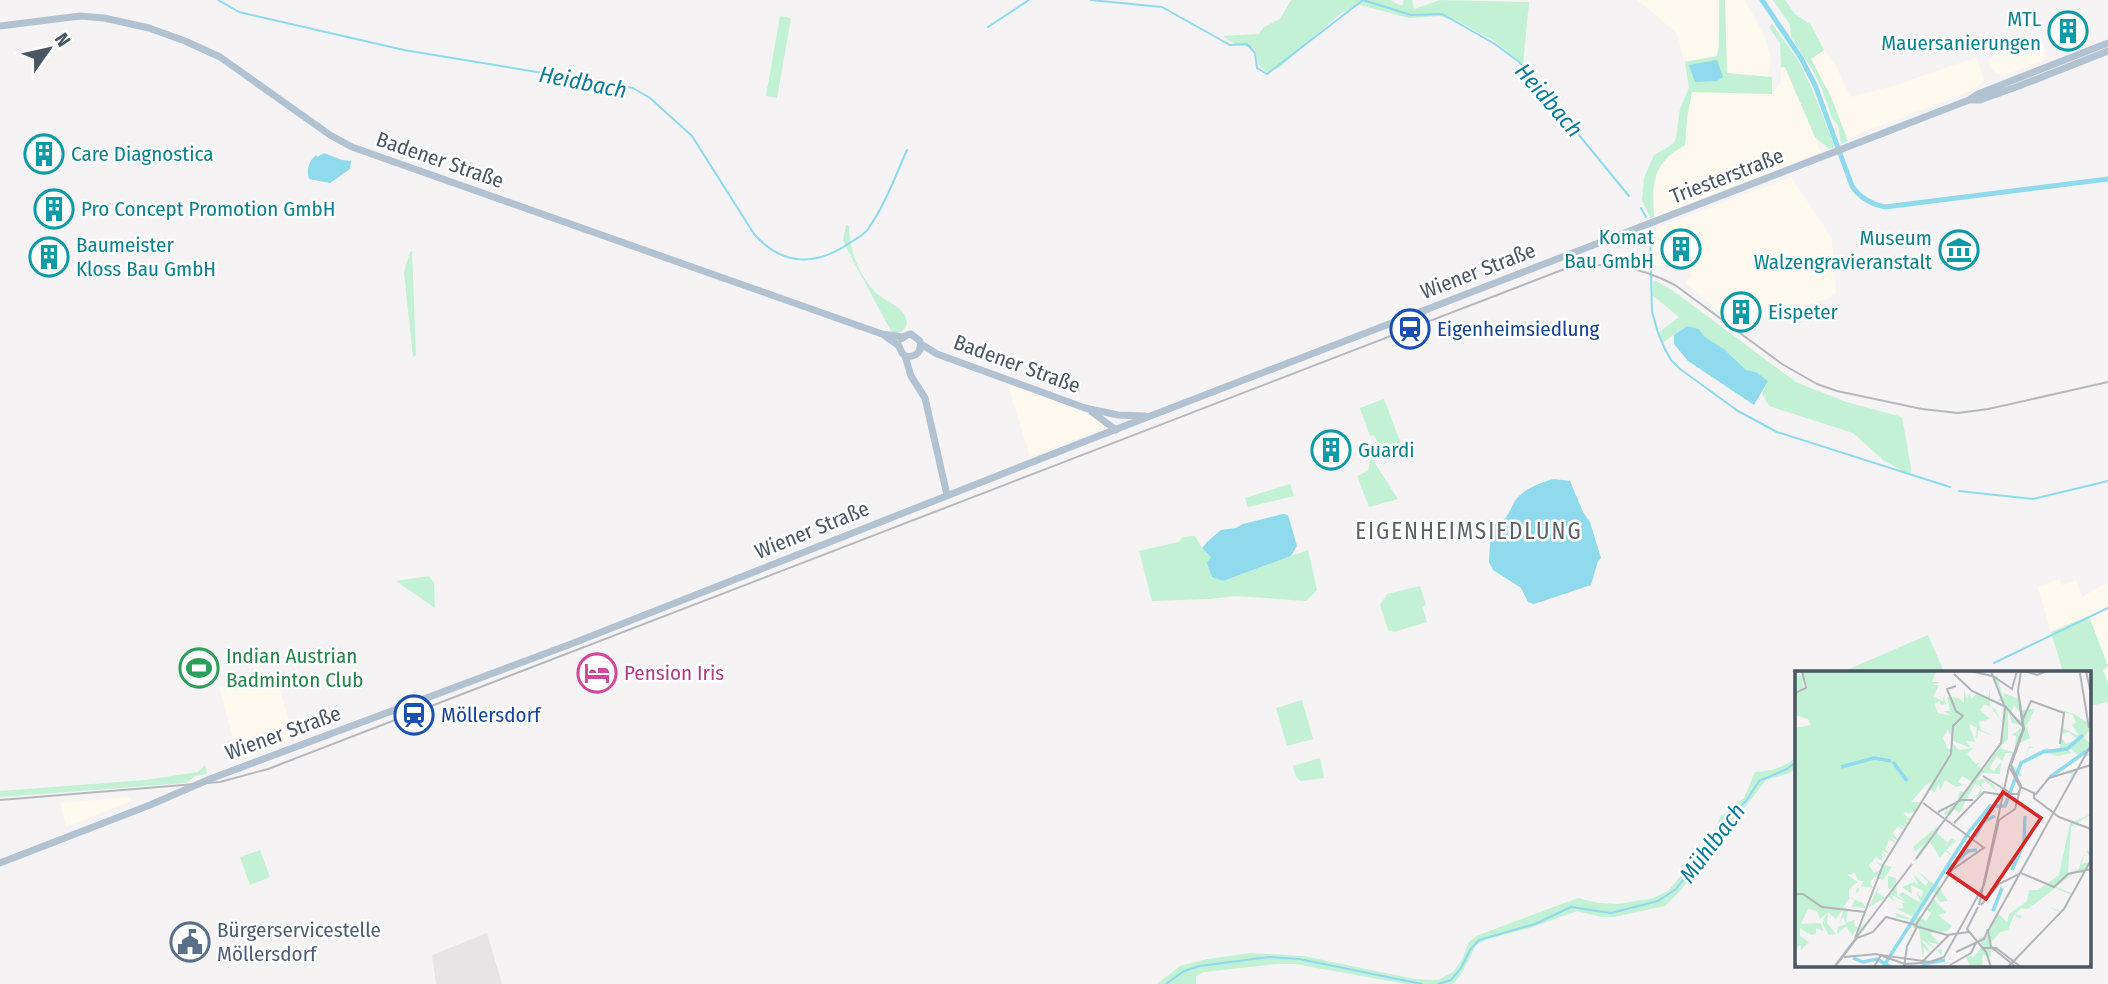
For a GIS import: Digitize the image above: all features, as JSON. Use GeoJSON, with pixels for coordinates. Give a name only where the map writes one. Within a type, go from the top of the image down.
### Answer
{"type":"FeatureCollection","features":[{"type":"Feature","properties":{"kind":"main road","name":"Badener Straße"},"geometry":{"type":"LineString","coordinates":[[0,26],[80,16],[104,18],[149,28],[220,57],[330,135],[352,147],[882,334],[902,337]]}},
{"type":"Feature","properties":{"kind":"main road"},"geometry":{"type":"LineString","coordinates":[[1969,100],[1978,94],[2108,43]]}},
{"type":"Feature","properties":{"kind":"main road"},"geometry":{"type":"LineString","coordinates":[[1969,100],[1980,100],[2108,51]]}},
{"type":"Feature","properties":{"kind":"main road","name":"Triesterstraße"},"geometry":{"type":"LineString","coordinates":[[1637,229],[1969,100]]}},
{"type":"Feature","properties":{"kind":"main road","name":"Wiener Straße"},"geometry":{"type":"LineString","coordinates":[[0,863],[211,779],[571,644],[947,495],[1637,229]]}},
{"type":"Feature","properties":{"kind":"main road","name":"Badener Straße"},"geometry":{"type":"LineString","coordinates":[[882,334],[899,346]]}},
{"type":"Feature","properties":{"kind":"main road"},"geometry":{"type":"LineString","coordinates":[[911,376],[921,344],[915,336],[907,334],[902,337],[899,346],[911,376],[925,398],[947,495]]}},
{"type":"Feature","properties":{"kind":"main road","name":"Badener Straße"},"geometry":{"type":"LineString","coordinates":[[921,344],[937,354],[1085,408]]}},
{"type":"Feature","properties":{"kind":"main road","name":"Badener Straße"},"geometry":{"type":"LineString","coordinates":[[916,355],[937,354]]}},
{"type":"Feature","properties":{"kind":"main road"},"geometry":{"type":"LineString","coordinates":[[905,356],[916,355]]}},
{"type":"Feature","properties":{"kind":"main road"},"geometry":{"type":"LineString","coordinates":[[1085,408],[1118,415],[1152,416]]}},
{"type":"Feature","properties":{"kind":"main road"},"geometry":{"type":"LineString","coordinates":[[1085,408],[1116,430]]}},
{"type":"Feature","properties":{"kind":"shaded area"},"geometry":{"type":"Polygon","coordinates":[[[1637,0],[1717,0],[1716,56],[1684,61],[1677,33],[1637,0]]]}},
{"type":"Feature","properties":{"kind":"shaded area"},"geometry":{"type":"Polygon","coordinates":[[[1725,0],[1745,0],[1765,37],[1771,59],[1768,77],[1727,73],[1725,0]]]}},
{"type":"Feature","properties":{"kind":"shaded area"},"geometry":{"type":"Polygon","coordinates":[[[2069,13],[2082,44],[2076,46],[2065,44],[2048,30],[2069,13]]]}},
{"type":"Feature","properties":{"kind":"shaded area"},"geometry":{"type":"Polygon","coordinates":[[[2038,38],[2042,41],[2047,57],[2042,61],[2002,76],[1993,71],[1988,60],[2038,38]]]}},
{"type":"Feature","properties":{"kind":"shaded area"},"geometry":{"type":"Polygon","coordinates":[[[1824,50],[1836,66],[1850,97],[1896,85],[1977,57],[1984,81],[1973,90],[1851,137],[1848,141],[1831,97],[1811,59],[1824,50]]]}},
{"type":"Feature","properties":{"kind":"shaded area"},"geometry":{"type":"Polygon","coordinates":[[[1781,67],[1785,67],[1821,152],[1654,217],[1653,198],[1658,168],[1674,151],[1685,145],[1692,92],[1772,94],[1781,82],[1781,67]]]}},
{"type":"Feature","properties":{"kind":"shaded area"},"geometry":{"type":"Polygon","coordinates":[[[1791,177],[1832,238],[1836,293],[1830,298],[1762,318],[1752,331],[1731,322],[1685,282],[1692,277],[1684,257],[1656,267],[1653,234],[1656,234],[1656,228],[1791,177]]]}},
{"type":"Feature","properties":{"kind":"shaded area"},"geometry":{"type":"Polygon","coordinates":[[[1008,385],[1038,393],[1085,413],[1106,427],[1030,457],[1008,385]]]}},
{"type":"Feature","properties":{"kind":"shaded area"},"geometry":{"type":"Polygon","coordinates":[[[2059,579],[2062,585],[2076,579],[2082,597],[2108,582],[2108,683],[2089,617],[2051,632],[2038,587],[2059,579]]]}},
{"type":"Feature","properties":{"kind":"shaded area"},"geometry":{"type":"Polygon","coordinates":[[[275,671],[294,739],[239,760],[219,687],[275,671]]]}},
{"type":"Feature","properties":{"kind":"shaded area"},"geometry":{"type":"Polygon","coordinates":[[[130,797],[131,801],[66,827],[60,803],[130,797]]]}},
{"type":"Feature","properties":{"kind":"shaded area"},"geometry":{"type":"Polygon","coordinates":[[[487,933],[502,984],[436,984],[432,955],[487,933]]]}},
{"type":"Feature","properties":{"kind":"green space"},"geometry":{"type":"Polygon","coordinates":[[[1291,0],[1390,0],[1402,6],[1404,0],[1412,0],[1414,9],[1440,0],[1529,2],[1523,65],[1496,42],[1457,21],[1439,16],[1409,18],[1360,5],[1341,13],[1279,68],[1266,72],[1258,63],[1255,48],[1237,45],[1222,36],[1259,34],[1264,27],[1280,19],[1291,0]]]}},
{"type":"Feature","properties":{"kind":"green space"},"geometry":{"type":"Polygon","coordinates":[[[1719,0],[1725,0],[1727,73],[1772,77],[1772,94],[1692,92],[1685,145],[1666,159],[1656,175],[1653,193],[1654,217],[1650,218],[1642,200],[1644,178],[1654,155],[1673,144],[1676,138],[1680,109],[1689,88],[1685,62],[1717,56],[1719,0]]]}},
{"type":"Feature","properties":{"kind":"green space"},"geometry":{"type":"Polygon","coordinates":[[[1773,0],[1785,0],[1795,14],[1811,25],[1824,50],[1811,59],[1831,97],[1848,141],[1841,144],[1838,125],[1832,118],[1822,89],[1791,37],[1790,25],[1773,0]]]}},
{"type":"Feature","properties":{"kind":"green space"},"geometry":{"type":"Polygon","coordinates":[[[780,16],[791,18],[777,98],[766,96],[780,16]]]}},
{"type":"Feature","properties":{"kind":"green space"},"geometry":{"type":"Polygon","coordinates":[[[1772,24],[1798,60],[1835,147],[1829,149],[1815,137],[1785,67],[1781,67],[1780,43],[1769,27],[1772,24]]]}},
{"type":"Feature","properties":{"kind":"green space"},"geometry":{"type":"Polygon","coordinates":[[[846,225],[849,226],[857,264],[866,281],[905,316],[907,323],[902,331],[892,333],[847,249],[843,240],[846,225]]]}},
{"type":"Feature","properties":{"kind":"green space"},"geometry":{"type":"Polygon","coordinates":[[[412,251],[416,355],[413,357],[404,272],[412,251]]]}},
{"type":"Feature","properties":{"kind":"green space"},"geometry":{"type":"Polygon","coordinates":[[[1654,280],[1672,290],[1796,382],[1846,402],[1902,417],[1910,475],[1883,460],[1853,433],[1769,406],[1762,394],[1767,381],[1756,372],[1746,370],[1699,329],[1687,326],[1662,343],[1658,333],[1679,317],[1652,295],[1654,280]]]}},
{"type":"Feature","properties":{"kind":"green space"},"geometry":{"type":"Polygon","coordinates":[[[1384,399],[1401,444],[1382,452],[1374,435],[1370,436],[1360,408],[1384,399]]]}},
{"type":"Feature","properties":{"kind":"green space"},"geometry":{"type":"Polygon","coordinates":[[[1371,457],[1398,499],[1369,507],[1357,476],[1368,471],[1371,457]]]}},
{"type":"Feature","properties":{"kind":"green space"},"geometry":{"type":"Polygon","coordinates":[[[1290,484],[1294,496],[1248,507],[1245,498],[1290,484]]]}},
{"type":"Feature","properties":{"kind":"green space"},"geometry":{"type":"Polygon","coordinates":[[[1195,536],[1211,557],[1223,581],[1308,550],[1317,590],[1306,601],[1235,596],[1152,601],[1139,551],[1178,542],[1183,537],[1195,536]]]}},
{"type":"Feature","properties":{"kind":"green space"},"geometry":{"type":"Polygon","coordinates":[[[429,576],[434,583],[435,608],[396,581],[429,576]]]}},
{"type":"Feature","properties":{"kind":"green space"},"geometry":{"type":"Polygon","coordinates":[[[1420,586],[1426,605],[1422,607],[1427,622],[1394,632],[1388,630],[1380,605],[1387,594],[1420,586]]]}},
{"type":"Feature","properties":{"kind":"green space"},"geometry":{"type":"Polygon","coordinates":[[[2089,616],[2108,666],[2103,670],[2108,683],[2108,702],[2090,706],[2090,671],[2063,671],[2051,632],[2089,616]]]}},
{"type":"Feature","properties":{"kind":"green space"},"geometry":{"type":"Polygon","coordinates":[[[1928,635],[1944,671],[1844,671],[1928,635]]]}},
{"type":"Feature","properties":{"kind":"green space","name":"Indian Austrian Badminton Club"},"geometry":{"type":"Polygon","coordinates":[[[210,651],[217,677],[189,687],[182,660],[210,651]]]}},
{"type":"Feature","properties":{"kind":"green space"},"geometry":{"type":"Polygon","coordinates":[[[1302,700],[1313,739],[1287,746],[1276,708],[1302,700]]]}},
{"type":"Feature","properties":{"kind":"green space"},"geometry":{"type":"Polygon","coordinates":[[[1320,758],[1324,778],[1301,781],[1296,777],[1293,766],[1320,758]]]}},
{"type":"Feature","properties":{"kind":"green space"},"geometry":{"type":"Polygon","coordinates":[[[1795,758],[1795,770],[1766,780],[1680,891],[1665,906],[1614,917],[1577,911],[1530,928],[1487,939],[1476,945],[1462,973],[1453,984],[1406,984],[1295,964],[1276,964],[1204,972],[1196,976],[1196,984],[1157,984],[1180,966],[1251,953],[1303,956],[1415,979],[1438,980],[1453,972],[1462,960],[1468,943],[1476,936],[1578,898],[1618,904],[1653,898],[1668,891],[1708,844],[1721,816],[1744,798],[1755,772],[1787,764],[1795,758]]]}},
{"type":"Feature","properties":{"kind":"green space"},"geometry":{"type":"Polygon","coordinates":[[[205,765],[207,774],[195,776],[186,783],[0,797],[0,791],[145,780],[198,772],[205,765]]]}},
{"type":"Feature","properties":{"kind":"green space"},"geometry":{"type":"Polygon","coordinates":[[[260,850],[270,877],[250,885],[240,857],[260,850]]]}},
{"type":"Feature","properties":{"kind":"water"},"geometry":{"type":"Polygon","coordinates":[[[1717,60],[1723,77],[1717,81],[1695,82],[1689,65],[1717,60]]]}},
{"type":"Feature","properties":{"kind":"water"},"geometry":{"type":"Polygon","coordinates":[[[324,153],[351,161],[350,169],[330,183],[309,179],[308,176],[312,160],[316,155],[317,157],[324,153]]]}},
{"type":"Feature","properties":{"kind":"water"},"geometry":{"type":"Polygon","coordinates":[[[1687,326],[1699,329],[1746,370],[1756,372],[1768,381],[1754,405],[1688,361],[1674,344],[1674,335],[1687,326]]]}},
{"type":"Feature","properties":{"kind":"water"},"geometry":{"type":"Polygon","coordinates":[[[1554,479],[1570,481],[1590,522],[1601,558],[1591,585],[1534,604],[1528,602],[1521,588],[1493,570],[1489,562],[1490,540],[1495,525],[1507,516],[1519,496],[1536,485],[1554,479]]]}},
{"type":"Feature","properties":{"kind":"water"},"geometry":{"type":"Polygon","coordinates":[[[1288,515],[1297,546],[1291,556],[1223,581],[1212,577],[1207,563],[1211,557],[1202,548],[1208,541],[1221,530],[1288,515]]]}},
{"type":"Feature","properties":{"kind":"waterway","name":"Heidbach"},"geometry":{"type":"LineString","coordinates":[[218,0],[239,12],[404,50],[633,88],[650,98],[692,136],[754,234],[765,245],[788,257],[813,259],[826,256],[864,233],[885,201],[907,150]]}},
{"type":"Feature","properties":{"kind":"waterway","name":"Heidbach"},"geometry":{"type":"LineString","coordinates":[[988,27],[1029,0]]}},
{"type":"Feature","properties":{"kind":"waterway","name":"Heidbach"},"geometry":{"type":"LineString","coordinates":[[1091,0],[1162,7],[1230,45],[1247,44],[1255,53],[1257,68],[1267,74],[1363,0],[1411,15],[1442,14],[1495,44],[1519,62],[1629,196]]}},
{"type":"Feature","properties":{"kind":"waterway"},"geometry":{"type":"LineString","coordinates":[[1762,0],[1801,58],[1815,85],[1852,186],[1871,202],[1885,207],[2108,179]]}},
{"type":"Feature","properties":{"kind":"waterway","name":"Heidbach"},"geometry":{"type":"LineString","coordinates":[[1641,208],[1646,217]]}},
{"type":"Feature","properties":{"kind":"waterway","name":"Heidbach"},"geometry":{"type":"LineString","coordinates":[[1650,233],[1652,311],[1665,349],[1680,369],[1738,411],[1777,432],[1950,487]]}},
{"type":"Feature","properties":{"kind":"waterway","name":"Heidbach"},"geometry":{"type":"LineString","coordinates":[[1959,491],[2033,499],[2108,481]]}},
{"type":"Feature","properties":{"kind":"waterway","name":"Mühlbach"},"geometry":{"type":"LineString","coordinates":[[1994,663],[2108,608]]}},
{"type":"Feature","properties":{"kind":"waterway","name":"Mühlbach"},"geometry":{"type":"LineString","coordinates":[[1438,984],[1451,980],[1479,940],[1535,924],[1571,907],[1611,913],[1658,901],[1676,889],[1759,781],[1795,763]]}},
{"type":"Feature","properties":{"kind":"waterway","name":"Mühlbach"},"geometry":{"type":"LineString","coordinates":[[1166,984],[1184,971],[1200,966],[1269,957],[1299,959],[1422,984]]}},
{"type":"Feature","properties":{"kind":"tram line"},"geometry":{"type":"LineString","coordinates":[[0,800],[220,782],[268,769],[1567,268],[1610,265],[1648,273],[1675,285],[1782,364],[1817,384],[1837,391],[1922,409],[1958,413],[1988,409],[2108,382]]}},
{"type":"Feature","properties":{"kind":"place","name":"MTL Mauersanierungen"},"geometry":{"type":"Point","coordinates":[2068,31]}},
{"type":"Feature","properties":{"kind":"place","name":"Care Diagnostica"},"geometry":{"type":"Point","coordinates":[44,154]}},
{"type":"Feature","properties":{"kind":"place","name":"Pro Concept Promotion GmbH"},"geometry":{"type":"Point","coordinates":[54,209]}},
{"type":"Feature","properties":{"kind":"place","name":"Komat Bau GmbH"},"geometry":{"type":"Point","coordinates":[1681,249]}},
{"type":"Feature","properties":{"kind":"place","name":"Museum Walzengravieranstalt"},"geometry":{"type":"Point","coordinates":[1959,250]}},
{"type":"Feature","properties":{"kind":"place","name":"Baumeister Kloss Bau GmbH"},"geometry":{"type":"Point","coordinates":[49,257]}},
{"type":"Feature","properties":{"kind":"place","name":"Eispeter"},"geometry":{"type":"Point","coordinates":[1741,312]}},
{"type":"Feature","properties":{"kind":"place","name":"Eigenheimsiedlung"},"geometry":{"type":"Point","coordinates":[1410,329]}},
{"type":"Feature","properties":{"kind":"place","name":"Guardi"},"geometry":{"type":"Point","coordinates":[1331,450]}},
{"type":"Feature","properties":{"kind":"place","name":"Indian Austrian Badminton Club"},"geometry":{"type":"Point","coordinates":[199,668]}},
{"type":"Feature","properties":{"kind":"place","name":"Pension Iris"},"geometry":{"type":"Point","coordinates":[597,673]}},
{"type":"Feature","properties":{"kind":"place","name":"Möllersdorf"},"geometry":{"type":"Point","coordinates":[414,715]}},
{"type":"Feature","properties":{"kind":"place","name":"Bürgerservicestelle Möllersdorf"},"geometry":{"type":"Point","coordinates":[190,942]}},
{"type":"Feature","properties":{"kind":"district","name":"EIGENHEIMSIEDLUNG"},"geometry":{"type":"Point","coordinates":[1469,531]}}]}
